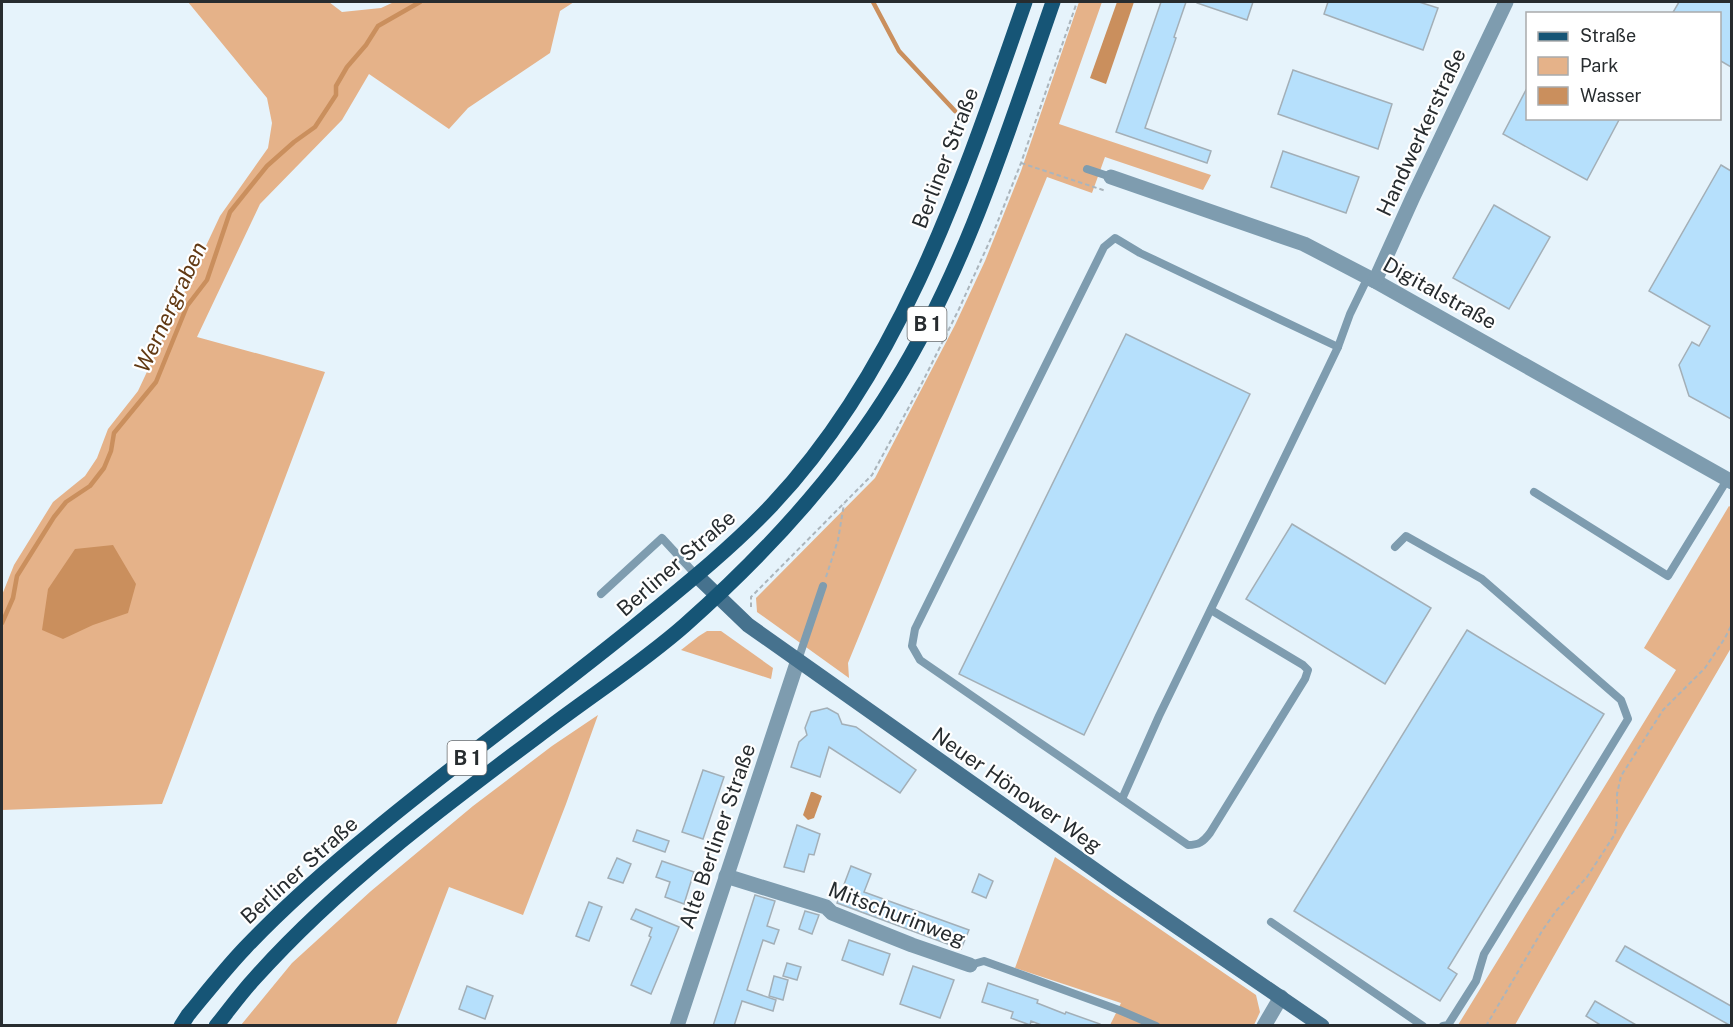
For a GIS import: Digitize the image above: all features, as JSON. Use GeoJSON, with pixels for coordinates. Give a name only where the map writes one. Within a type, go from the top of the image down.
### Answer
{"type":"FeatureCollection","features":[{"type":"Feature","properties":{"kind":"main road","name":"Berliner Straße"},"geometry":{"type":"LineString","coordinates":[[181,1026],[244,949],[292,902],[369,834],[580,671],[697,576],[774,503],[807,464],[838,423],[899,320],[932,253],[1025,2]]}},
{"type":"Feature","properties":{"kind":"main road","name":"B 1"},"geometry":{"type":"LineString","coordinates":[[216,1026],[253,979],[344,889],[464,793],[619,678],[685,625],[792,520],[828,479],[861,434],[905,366],[957,261],[983,197],[1053,2]]}},
{"type":"Feature","properties":{"kind":"main road","name":"Neuer Hönower Weg"},"geometry":{"type":"LineString","coordinates":[[697,576],[741,620],[1109,881],[1322,1026]]}},
{"type":"Feature","properties":{"kind":"street","name":"Handwerkerstraße"},"geometry":{"type":"LineString","coordinates":[[1372,279],[1506,2]]}},
{"type":"Feature","properties":{"kind":"street","name":"Digitalstraße"},"geometry":{"type":"LineString","coordinates":[[1111,177],[1304,244],[1372,279],[1729,481]]}},
{"type":"Feature","properties":{"kind":"street","name":"Alte Berliner Straße"},"geometry":{"type":"LineString","coordinates":[[677,1026],[798,660]]}},
{"type":"Feature","properties":{"kind":"street","name":"Mitschurinweg"},"geometry":{"type":"LineString","coordinates":[[726,876],[825,907],[832,913],[970,965]]}},
{"type":"Feature","properties":{"kind":"street"},"geometry":{"type":"LineString","coordinates":[[1264,1026],[1281,997]]}},
{"type":"Feature","properties":{"kind":"lane"},"geometry":{"type":"LineString","coordinates":[[1087,169],[1111,177]]}},
{"type":"Feature","properties":{"kind":"lane"},"geometry":{"type":"LineString","coordinates":[[1211,610],[1308,670],[1305,679],[1205,840],[1198,845],[1188,845],[1061,759],[920,660],[912,646],[915,629],[1104,247],[1116,238],[1140,253],[1338,347]]}},
{"type":"Feature","properties":{"kind":"lane"},"geometry":{"type":"LineString","coordinates":[[1122,799],[1159,716],[1338,347],[1350,314],[1372,279]]}},
{"type":"Feature","properties":{"kind":"lane"},"geometry":{"type":"LineString","coordinates":[[1534,492],[1668,576],[1729,481]]}},
{"type":"Feature","properties":{"kind":"lane"},"geometry":{"type":"LineString","coordinates":[[1395,547],[1406,536],[1482,579],[1621,700],[1629,719],[1484,954],[1476,981],[1448,1025],[1443,1026]]}},
{"type":"Feature","properties":{"kind":"lane"},"geometry":{"type":"LineString","coordinates":[[601,594],[662,538],[697,576]]}},
{"type":"Feature","properties":{"kind":"lane"},"geometry":{"type":"LineString","coordinates":[[798,660],[823,586]]}},
{"type":"Feature","properties":{"kind":"lane"},"geometry":{"type":"LineString","coordinates":[[1271,922],[1423,1026]]}},
{"type":"Feature","properties":{"kind":"lane","name":"Mitschurinweg"},"geometry":{"type":"LineString","coordinates":[[970,965],[984,961],[1119,1010],[1156,1026]]}},
{"type":"Feature","properties":{"kind":"path"},"geometry":{"type":"LineString","coordinates":[[741,620],[751,607],[751,597],[872,476],[922,383],[978,267],[1021,163],[1077,2]]}},
{"type":"Feature","properties":{"kind":"path"},"geometry":{"type":"LineString","coordinates":[[1021,163],[1105,192],[1111,177]]}},
{"type":"Feature","properties":{"kind":"path"},"geometry":{"type":"LineString","coordinates":[[823,586],[838,540],[844,504]]}},
{"type":"Feature","properties":{"kind":"path"},"geometry":{"type":"LineString","coordinates":[[1486,1026],[1542,931],[1556,911],[1587,877],[1615,834],[1617,794],[1621,776],[1663,710],[1705,668],[1725,638],[1731,624]]}},
{"type":"Feature","properties":{"kind":"green space"},"geometry":{"type":"Polygon","coordinates":[[[188,2],[329,2],[342,12],[381,8],[394,2],[574,2],[560,11],[550,53],[468,108],[449,129],[369,74],[342,120],[260,204],[197,337],[325,372],[162,804],[2,810],[2,595],[14,565],[53,502],[85,476],[97,458],[108,429],[138,391],[220,216],[268,148],[272,123],[267,98],[188,2]]]}},
{"type":"Feature","properties":{"kind":"green space"},"geometry":{"type":"Polygon","coordinates":[[[1079,2],[1102,2],[1059,124],[1211,175],[1203,190],[1105,157],[1092,193],[1047,177],[848,663],[849,678],[757,612],[756,598],[875,478],[955,325],[985,261],[1021,171],[1079,2]]]}},
{"type":"Feature","properties":{"kind":"green space"},"geometry":{"type":"Polygon","coordinates":[[[1729,506],[1732,508],[1731,648],[1515,1025],[1458,1025],[1676,670],[1644,648],[1729,506]]]}},
{"type":"Feature","properties":{"kind":"green space"},"geometry":{"type":"Polygon","coordinates":[[[707,631],[721,631],[773,668],[771,679],[681,650],[707,631]]]}},
{"type":"Feature","properties":{"kind":"green space"},"geometry":{"type":"Polygon","coordinates":[[[598,715],[523,915],[449,887],[396,1025],[241,1025],[292,963],[371,891],[473,806],[552,746],[598,715]]]}},
{"type":"Feature","properties":{"kind":"green space"},"geometry":{"type":"Polygon","coordinates":[[[1055,857],[1256,995],[1260,1012],[1254,1025],[1110,1025],[1121,1003],[1015,968],[1055,857]]]}},
{"type":"Feature","properties":{"kind":"water"},"geometry":{"type":"Polygon","coordinates":[[[1117,2],[1134,2],[1106,84],[1090,78],[1117,2]]]}},
{"type":"Feature","properties":{"kind":"water"},"geometry":{"type":"Polygon","coordinates":[[[113,545],[136,584],[128,613],[93,625],[63,639],[42,630],[48,589],[75,549],[113,545]]]}},
{"type":"Feature","properties":{"kind":"water"},"geometry":{"type":"Polygon","coordinates":[[[811,792],[822,796],[814,818],[808,820],[803,815],[811,792]]]}},
{"type":"Feature","properties":{"kind":"building"},"geometry":{"type":"Polygon","coordinates":[[[1161,2],[1186,2],[1145,128],[1211,151],[1207,163],[1116,132],[1161,2]]]}},
{"type":"Feature","properties":{"kind":"building"},"geometry":{"type":"Polygon","coordinates":[[[1197,2],[1253,2],[1247,20],[1197,2]]]}},
{"type":"Feature","properties":{"kind":"building"},"geometry":{"type":"Polygon","coordinates":[[[1328,2],[1419,2],[1438,8],[1423,50],[1324,14],[1328,2]]]}},
{"type":"Feature","properties":{"kind":"building"},"geometry":{"type":"Polygon","coordinates":[[[1679,2],[1731,2],[1731,67],[1721,61],[1721,12],[1673,12],[1679,2]]]}},
{"type":"Feature","properties":{"kind":"building"},"geometry":{"type":"Polygon","coordinates":[[[1293,70],[1392,104],[1378,149],[1278,114],[1293,70]]]}},
{"type":"Feature","properties":{"kind":"building"},"geometry":{"type":"Polygon","coordinates":[[[1526,90],[1526,120],[1619,120],[1587,180],[1503,134],[1526,90]]]}},
{"type":"Feature","properties":{"kind":"building"},"geometry":{"type":"Polygon","coordinates":[[[1283,151],[1359,177],[1346,213],[1271,187],[1283,151]]]}},
{"type":"Feature","properties":{"kind":"building"},"geometry":{"type":"Polygon","coordinates":[[[1721,165],[1731,171],[1731,419],[1689,396],[1679,365],[1692,342],[1699,346],[1710,326],[1649,291],[1721,165]]]}},
{"type":"Feature","properties":{"kind":"building"},"geometry":{"type":"Polygon","coordinates":[[[1494,205],[1550,237],[1509,309],[1453,278],[1494,205]]]}},
{"type":"Feature","properties":{"kind":"building"},"geometry":{"type":"Polygon","coordinates":[[[1126,334],[1250,394],[1084,735],[959,674],[1126,334]]]}},
{"type":"Feature","properties":{"kind":"building"},"geometry":{"type":"Polygon","coordinates":[[[1292,524],[1431,608],[1385,684],[1246,599],[1292,524]]]}},
{"type":"Feature","properties":{"kind":"building"},"geometry":{"type":"Polygon","coordinates":[[[1467,630],[1604,714],[1448,968],[1457,974],[1440,1001],[1294,911],[1467,630]]]}},
{"type":"Feature","properties":{"kind":"building"},"geometry":{"type":"Polygon","coordinates":[[[827,708],[838,714],[842,724],[856,727],[916,770],[900,793],[829,747],[820,777],[791,767],[799,742],[807,735],[805,728],[811,712],[827,708]]]}},
{"type":"Feature","properties":{"kind":"building"},"geometry":{"type":"Polygon","coordinates":[[[703,770],[724,777],[703,839],[682,832],[703,770]]]}},
{"type":"Feature","properties":{"kind":"building"},"geometry":{"type":"Polygon","coordinates":[[[797,825],[820,834],[814,855],[809,854],[804,872],[784,867],[797,825]]]}},
{"type":"Feature","properties":{"kind":"building"},"geometry":{"type":"Polygon","coordinates":[[[637,830],[669,841],[665,852],[633,841],[637,830]]]}},
{"type":"Feature","properties":{"kind":"building"},"geometry":{"type":"Polygon","coordinates":[[[617,858],[631,864],[623,883],[608,878],[617,858]]]}},
{"type":"Feature","properties":{"kind":"building"},"geometry":{"type":"Polygon","coordinates":[[[662,861],[694,872],[684,904],[665,897],[670,882],[656,877],[662,861]]]}},
{"type":"Feature","properties":{"kind":"building"},"geometry":{"type":"Polygon","coordinates":[[[851,866],[871,874],[864,892],[969,930],[961,949],[837,903],[851,866]]]}},
{"type":"Feature","properties":{"kind":"building"},"geometry":{"type":"Polygon","coordinates":[[[979,874],[993,881],[986,898],[972,892],[979,874]]]}},
{"type":"Feature","properties":{"kind":"building"},"geometry":{"type":"Polygon","coordinates":[[[755,895],[775,901],[767,926],[779,930],[774,944],[763,940],[747,990],[776,1000],[773,1011],[742,1001],[734,1026],[713,1026],[755,895]]]}},
{"type":"Feature","properties":{"kind":"building"},"geometry":{"type":"Polygon","coordinates":[[[589,902],[602,907],[589,941],[576,936],[589,902]]]}},
{"type":"Feature","properties":{"kind":"building"},"geometry":{"type":"Polygon","coordinates":[[[636,909],[679,927],[651,994],[631,985],[651,937],[649,936],[652,928],[631,919],[636,909]]]}},
{"type":"Feature","properties":{"kind":"building"},"geometry":{"type":"Polygon","coordinates":[[[805,911],[819,915],[812,934],[799,929],[805,911]]]}},
{"type":"Feature","properties":{"kind":"building"},"geometry":{"type":"Polygon","coordinates":[[[849,940],[890,954],[883,975],[842,960],[849,940]]]}},
{"type":"Feature","properties":{"kind":"building"},"geometry":{"type":"Polygon","coordinates":[[[1625,946],[1731,1006],[1731,1026],[1616,961],[1625,946]]]}},
{"type":"Feature","properties":{"kind":"building"},"geometry":{"type":"Polygon","coordinates":[[[787,963],[801,967],[797,980],[783,976],[787,963]]]}},
{"type":"Feature","properties":{"kind":"building"},"geometry":{"type":"Polygon","coordinates":[[[913,966],[954,980],[940,1018],[900,1004],[913,966]]]}},
{"type":"Feature","properties":{"kind":"building"},"geometry":{"type":"Polygon","coordinates":[[[774,976],[788,980],[783,1000],[769,996],[774,976]]]}},
{"type":"Feature","properties":{"kind":"building"},"geometry":{"type":"Polygon","coordinates":[[[988,983],[1038,1000],[1037,1003],[1100,1024],[1100,1026],[1044,1026],[1031,1021],[1030,1025],[1011,1018],[1013,1012],[982,1002],[988,983]]]}},
{"type":"Feature","properties":{"kind":"building"},"geometry":{"type":"Polygon","coordinates":[[[467,986],[493,996],[485,1019],[459,1009],[467,986]]]}},
{"type":"Feature","properties":{"kind":"building"},"geometry":{"type":"Polygon","coordinates":[[[1595,1001],[1638,1026],[1602,1026],[1586,1016],[1595,1001]]]}},
{"type":"Feature","properties":{"kind":"waterway","name":"Wernergraben"},"geometry":{"type":"LineString","coordinates":[[2,623],[13,598],[17,576],[54,517],[66,502],[90,486],[104,468],[111,451],[114,433],[156,382],[187,306],[207,280],[230,212],[267,166],[315,127],[336,95],[336,86],[347,67],[366,45],[378,26],[420,2]]}},
{"type":"Feature","properties":{"kind":"waterway"},"geometry":{"type":"LineString","coordinates":[[873,2],[899,51],[955,111]]}}]}
